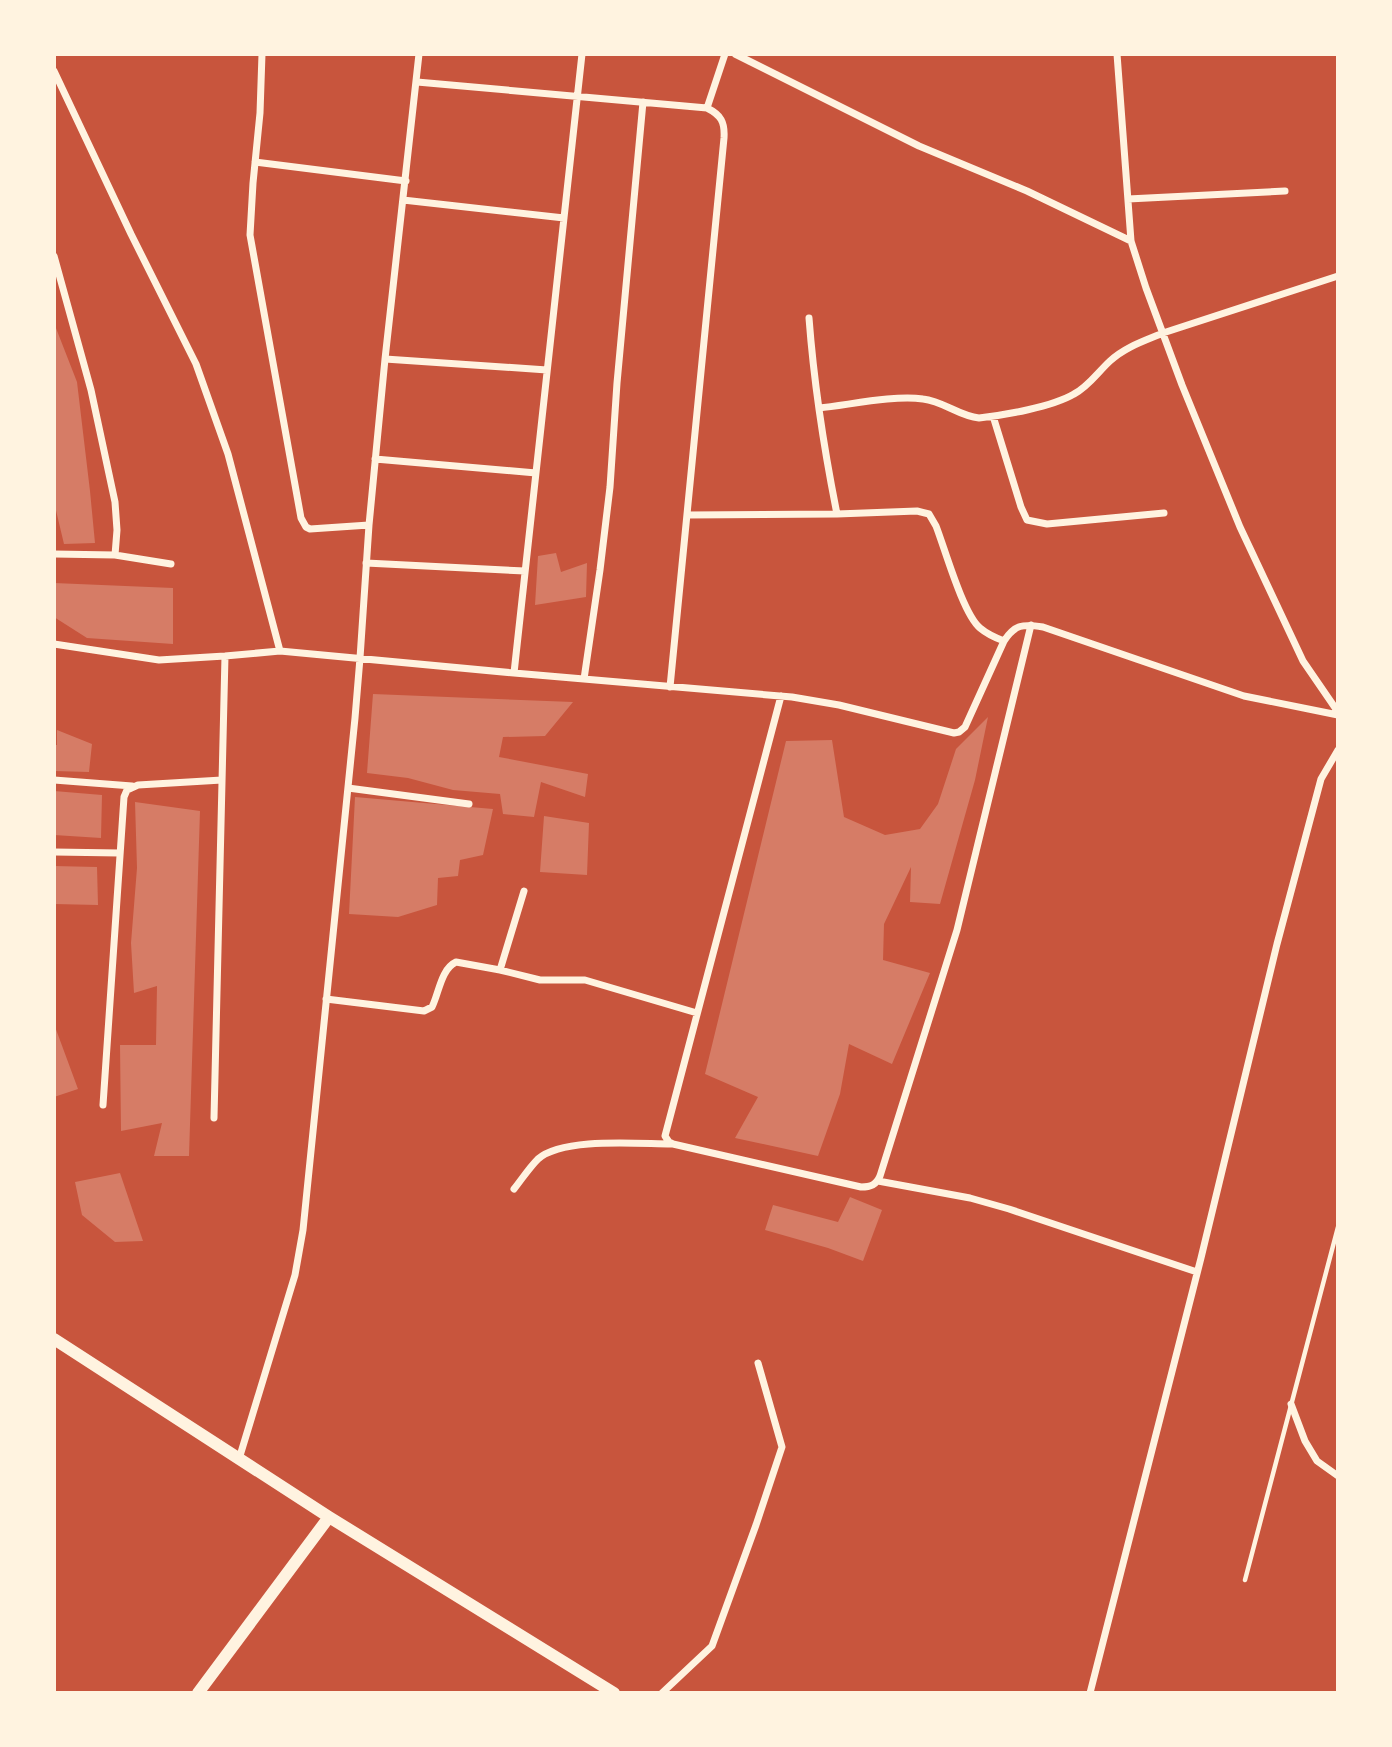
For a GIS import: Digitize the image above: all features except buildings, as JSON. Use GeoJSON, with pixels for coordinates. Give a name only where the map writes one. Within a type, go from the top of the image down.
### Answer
{"type":"FeatureCollection","features":[{"type":"Feature","properties":{"kind":"main road"},"geometry":{"type":"LineString","coordinates":[[54,1339],[329,1517],[614,1693]]}},
{"type":"Feature","properties":{"kind":"main road"},"geometry":{"type":"LineString","coordinates":[[198,1693],[329,1517]]}},
{"type":"Feature","properties":{"kind":"street"},"geometry":{"type":"LineString","coordinates":[[262,54],[250,235],[301,518],[310,529],[369,525]]}},
{"type":"Feature","properties":{"kind":"street"},"geometry":{"type":"LineString","coordinates":[[239,1459],[295,1275],[303,1230],[348,788],[384,359],[419,54]]}},
{"type":"Feature","properties":{"kind":"street"},"geometry":{"type":"LineString","coordinates":[[514,673],[582,54]]}},
{"type":"Feature","properties":{"kind":"street"},"geometry":{"type":"LineString","coordinates":[[707,108],[725,54]]}},
{"type":"Feature","properties":{"kind":"street"},"geometry":{"type":"LineString","coordinates":[[735,54],[919,146],[1027,191],[1131,241]]}},
{"type":"Feature","properties":{"kind":"street"},"geometry":{"type":"LineString","coordinates":[[1117,54],[1131,241],[1146,288],[1240,527],[1303,661],[1338,713]]}},
{"type":"Feature","properties":{"kind":"street"},"geometry":{"type":"LineString","coordinates":[[54,71],[196,364],[228,454],[280,651]]}},
{"type":"Feature","properties":{"kind":"street"},"geometry":{"type":"LineString","coordinates":[[417,82],[707,108],[722,119],[725,128],[670,687]]}},
{"type":"Feature","properties":{"kind":"street"},"geometry":{"type":"LineString","coordinates":[[584,679],[610,487],[643,102]]}},
{"type":"Feature","properties":{"kind":"street"},"geometry":{"type":"LineString","coordinates":[[255,162],[405,181]]}},
{"type":"Feature","properties":{"kind":"street"},"geometry":{"type":"LineString","coordinates":[[1128,199],[1285,191]]}},
{"type":"Feature","properties":{"kind":"street"},"geometry":{"type":"LineString","coordinates":[[403,200],[564,218]]}},
{"type":"Feature","properties":{"kind":"street"},"geometry":{"type":"LineString","coordinates":[[54,256],[91,390],[115,502],[115,555]]}},
{"type":"Feature","properties":{"kind":"street"},"geometry":{"type":"LineString","coordinates":[[819,408],[904,398],[925,399],[969,417],[979,418],[1054,403],[1076,394],[1124,349],[1163,333],[1338,276]]}},
{"type":"Feature","properties":{"kind":"street"},"geometry":{"type":"LineString","coordinates":[[809,318],[812,366],[837,514]]}},
{"type":"Feature","properties":{"kind":"street"},"geometry":{"type":"LineString","coordinates":[[384,359],[547,370]]}},
{"type":"Feature","properties":{"kind":"street"},"geometry":{"type":"LineString","coordinates":[[993,416],[1027,520],[1047,524],[1164,513]]}},
{"type":"Feature","properties":{"kind":"street"},"geometry":{"type":"LineString","coordinates":[[376,458],[536,473]]}},
{"type":"Feature","properties":{"kind":"street"},"geometry":{"type":"LineString","coordinates":[[687,514],[917,511],[929,514],[936,526],[968,613],[978,627],[1004,641]]}},
{"type":"Feature","properties":{"kind":"street"},"geometry":{"type":"LineString","coordinates":[[54,554],[115,555],[171,564]]}},
{"type":"Feature","properties":{"kind":"street"},"geometry":{"type":"LineString","coordinates":[[366,563],[525,571]]}},
{"type":"Feature","properties":{"kind":"street"},"geometry":{"type":"LineString","coordinates":[[54,645],[159,660],[280,651],[781,696],[839,705],[949,732],[959,732],[965,727],[1004,641],[1011,631],[1020,626],[1031,625],[1244,696],[1338,713]]}},
{"type":"Feature","properties":{"kind":"street"},"geometry":{"type":"LineString","coordinates":[[514,1189],[540,1158],[562,1148],[586,1144],[673,1144],[861,1187],[869,1187],[877,1181],[957,930],[1031,625]]}},
{"type":"Feature","properties":{"kind":"street"},"geometry":{"type":"LineString","coordinates":[[214,1118],[225,656]]}},
{"type":"Feature","properties":{"kind":"street"},"geometry":{"type":"LineString","coordinates":[[673,1144],[669,1142],[665,1132],[781,696]]}},
{"type":"Feature","properties":{"kind":"street"},"geometry":{"type":"LineString","coordinates":[[1090,1693],[1321,779],[1338,750]]}},
{"type":"Feature","properties":{"kind":"street"},"geometry":{"type":"LineString","coordinates":[[54,780],[132,786],[222,780]]}},
{"type":"Feature","properties":{"kind":"street"},"geometry":{"type":"LineString","coordinates":[[103,1104],[123,804],[127,790],[132,786]]}},
{"type":"Feature","properties":{"kind":"street"},"geometry":{"type":"LineString","coordinates":[[348,788],[469,804]]}},
{"type":"Feature","properties":{"kind":"street"},"geometry":{"type":"LineString","coordinates":[[54,852],[120,853]]}},
{"type":"Feature","properties":{"kind":"street"},"geometry":{"type":"LineString","coordinates":[[500,970],[524,891]]}},
{"type":"Feature","properties":{"kind":"street"},"geometry":{"type":"LineString","coordinates":[[326,999],[424,1011],[432,1007],[450,965],[464,962],[540,980],[585,980],[697,1013]]}},
{"type":"Feature","properties":{"kind":"street"},"geometry":{"type":"LineString","coordinates":[[877,1181],[970,1198],[1009,1209],[1197,1272]]}},
{"type":"Feature","properties":{"kind":"street"},"geometry":{"type":"LineString","coordinates":[[662,1693],[712,1646],[782,1447],[758,1363]]}},
{"type":"Feature","properties":{"kind":"street"},"geometry":{"type":"LineString","coordinates":[[1291,1404],[1305,1441],[1317,1461],[1338,1476]]}},
{"type":"Feature","properties":{"kind":"lane"},"geometry":{"type":"LineString","coordinates":[[1245,1580],[1338,1227]]}}]}
